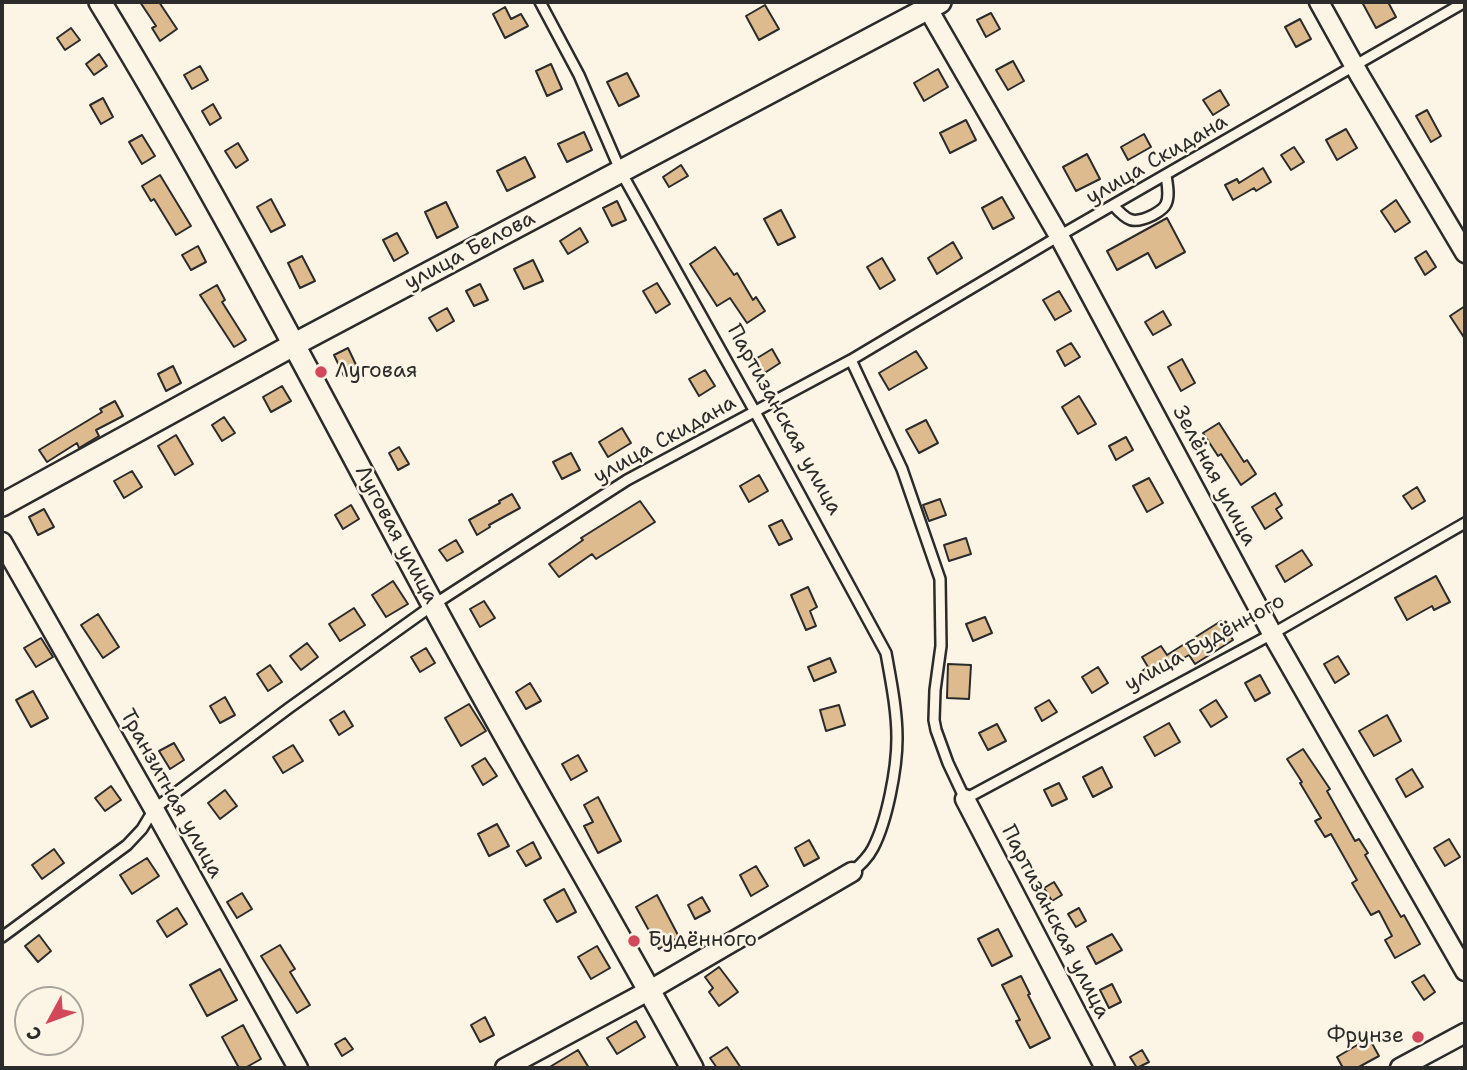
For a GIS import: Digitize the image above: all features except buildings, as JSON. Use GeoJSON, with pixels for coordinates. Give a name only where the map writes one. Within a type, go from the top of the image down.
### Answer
{"type":"FeatureCollection","features":[{"type":"Feature","properties":{"kind":"street","name":"Луговая улица"},"geometry":{"type":"LineString","coordinates":[[100,2],[147,79],[295,344],[433,605],[692,1068]]}},
{"type":"Feature","properties":{"kind":"street"},"geometry":{"type":"LineString","coordinates":[[1319,2],[1354,67],[1465,253]]}},
{"type":"Feature","properties":{"kind":"street","name":"улица Белова"},"geometry":{"type":"LineString","coordinates":[[2,505],[295,344],[621,172],[930,4]]}},
{"type":"Feature","properties":{"kind":"street","name":"Зелёная улица"},"geometry":{"type":"LineString","coordinates":[[930,4],[1059,236],[1272,634],[1465,971]]}},
{"type":"Feature","properties":{"kind":"street","name":"Транзитная улица"},"geometry":{"type":"LineString","coordinates":[[2,542],[298,1068]]}},
{"type":"Feature","properties":{"kind":"street","name":"Партизанская улица"},"geometry":{"type":"LineString","coordinates":[[965,799],[1105,1068]]}},
{"type":"Feature","properties":{"kind":"street"},"geometry":{"type":"LineString","coordinates":[[505,1068],[650,990],[852,872]]}},
{"type":"Feature","properties":{"kind":"street"},"geometry":{"type":"LineString","coordinates":[[1400,1068],[1465,1033]]}},
{"type":"Feature","properties":{"kind":"lane","name":"Партизанская улица"},"geometry":{"type":"LineString","coordinates":[[540,2],[579,75],[621,172],[886,653],[897,738],[893,780],[878,837],[872,850],[852,872]]}},
{"type":"Feature","properties":{"kind":"lane","name":"улица Скидана"},"geometry":{"type":"LineString","coordinates":[[2,937],[127,845],[142,829],[154,809],[289,708],[433,605],[627,480],[851,360],[1059,236],[1465,2]]}},
{"type":"Feature","properties":{"kind":"lane"},"geometry":{"type":"LineString","coordinates":[[1113,205],[1120,213],[1135,221],[1141,221],[1159,211],[1166,206],[1168,197],[1166,175]]}},
{"type":"Feature","properties":{"kind":"lane","name":"Партизанская улица"},"geometry":{"type":"LineString","coordinates":[[851,360],[902,469],[940,579],[941,646],[934,720],[948,763],[965,799]]}},
{"type":"Feature","properties":{"kind":"lane","name":"улица Будённого"},"geometry":{"type":"LineString","coordinates":[[965,799],[1272,634],[1465,523]]}},
{"type":"Feature","properties":{"kind":"place","name":"Луговая"},"geometry":{"type":"Point","coordinates":[321,372]}},
{"type":"Feature","properties":{"kind":"place","name":"Будённого"},"geometry":{"type":"Point","coordinates":[634,941]}},
{"type":"Feature","properties":{"kind":"place","name":"Фрунзе"},"geometry":{"type":"Point","coordinates":[1418,1037]}}]}
